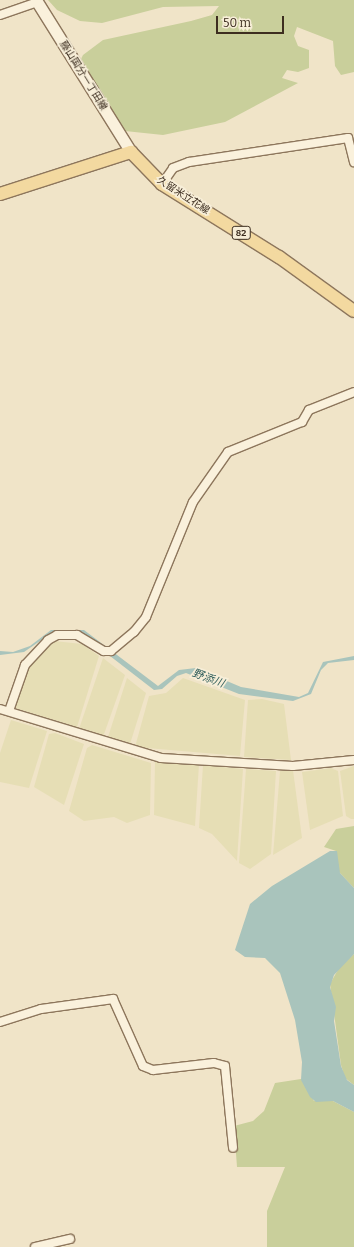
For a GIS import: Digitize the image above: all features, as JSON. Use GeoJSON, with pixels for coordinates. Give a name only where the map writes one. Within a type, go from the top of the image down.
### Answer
{"type":"FeatureCollection","features":[{"type":"Feature","properties":{"kind":"main road","name":"藤山国分一丁田線"},"geometry":{"type":"LineString","coordinates":[[36,1],[131,152]]}},
{"type":"Feature","properties":{"kind":"main road","name":"久留米立花線"},"geometry":{"type":"LineString","coordinates":[[131,152],[162,184],[279,257],[354,311]]}},
{"type":"Feature","properties":{"kind":"main road"},"geometry":{"type":"LineString","coordinates":[[0,194],[131,152]]}},
{"type":"Feature","properties":{"kind":"street"},"geometry":{"type":"LineString","coordinates":[[0,15],[36,1]]}},
{"type":"Feature","properties":{"kind":"street"},"geometry":{"type":"LineString","coordinates":[[162,184],[173,168],[189,162],[348,138],[354,162]]}},
{"type":"Feature","properties":{"kind":"street"},"geometry":{"type":"LineString","coordinates":[[9,711],[25,665],[48,640],[57,635],[77,635],[104,651],[111,651],[134,632],[146,617],[193,502],[228,452],[306,421],[309,410],[354,392]]}},
{"type":"Feature","properties":{"kind":"street"},"geometry":{"type":"LineString","coordinates":[[0,709],[160,758],[293,766],[354,760]]}},
{"type":"Feature","properties":{"kind":"street"},"geometry":{"type":"LineString","coordinates":[[0,1022],[41,1009],[113,999],[143,1066],[154,1070],[214,1063],[226,1066],[233,1148]]}},
{"type":"Feature","properties":{"kind":"street"},"geometry":{"type":"LineString","coordinates":[[35,1247],[70,1239]]}},
{"type":"Feature","properties":{"kind":"shaded area"},"geometry":{"type":"Polygon","coordinates":[[[54,641],[82,644],[99,656],[77,727],[15,708],[28,668],[54,641]]]}},
{"type":"Feature","properties":{"kind":"shaded area"},"geometry":{"type":"Polygon","coordinates":[[[103,658],[125,675],[103,737],[79,729],[103,658]]]}},
{"type":"Feature","properties":{"kind":"shaded area"},"geometry":{"type":"Polygon","coordinates":[[[127,678],[146,693],[130,744],[108,737],[127,678]]]}},
{"type":"Feature","properties":{"kind":"shaded area"},"geometry":{"type":"Polygon","coordinates":[[[183,678],[245,700],[240,756],[135,747],[149,696],[166,693],[183,678]]]}},
{"type":"Feature","properties":{"kind":"shaded area"},"geometry":{"type":"Polygon","coordinates":[[[262,699],[284,704],[291,760],[244,757],[248,700],[262,699]]]}},
{"type":"Feature","properties":{"kind":"shaded area"},"geometry":{"type":"Polygon","coordinates":[[[11,720],[47,731],[29,788],[0,782],[0,753],[11,720]]]}},
{"type":"Feature","properties":{"kind":"shaded area"},"geometry":{"type":"Polygon","coordinates":[[[55,733],[84,744],[64,805],[34,787],[49,734],[55,733]]]}},
{"type":"Feature","properties":{"kind":"shaded area"},"geometry":{"type":"Polygon","coordinates":[[[92,745],[151,763],[150,815],[127,823],[114,817],[84,821],[69,811],[87,748],[92,745]]]}},
{"type":"Feature","properties":{"kind":"shaded area"},"geometry":{"type":"Polygon","coordinates":[[[155,762],[199,764],[195,826],[154,815],[155,762]]]}},
{"type":"Feature","properties":{"kind":"shaded area"},"geometry":{"type":"Polygon","coordinates":[[[203,765],[243,769],[237,861],[212,834],[199,828],[203,765]]]}},
{"type":"Feature","properties":{"kind":"shaded area"},"geometry":{"type":"Polygon","coordinates":[[[354,766],[354,819],[351,819],[346,816],[340,771],[354,766]]]}},
{"type":"Feature","properties":{"kind":"shaded area"},"geometry":{"type":"Polygon","coordinates":[[[331,768],[338,771],[343,816],[310,830],[302,772],[331,768]]]}},
{"type":"Feature","properties":{"kind":"shaded area"},"geometry":{"type":"Polygon","coordinates":[[[246,769],[276,771],[271,854],[250,869],[239,863],[246,769]]]}},
{"type":"Feature","properties":{"kind":"shaded area"},"geometry":{"type":"Polygon","coordinates":[[[293,770],[302,838],[273,855],[280,771],[293,770]]]}},
{"type":"Feature","properties":{"kind":"green space"},"geometry":{"type":"Polygon","coordinates":[[[48,0],[354,0],[354,72],[341,75],[335,66],[333,41],[297,27],[294,36],[298,46],[309,50],[309,68],[298,72],[287,70],[282,78],[298,83],[225,122],[163,135],[125,131],[79,63],[83,55],[103,40],[212,15],[219,6],[163,7],[102,23],[80,21],[57,10],[48,0]]]}},
{"type":"Feature","properties":{"kind":"green space"},"geometry":{"type":"Polygon","coordinates":[[[354,826],[354,888],[339,872],[336,851],[324,847],[336,829],[354,826]]]}},
{"type":"Feature","properties":{"kind":"green space"},"geometry":{"type":"Polygon","coordinates":[[[354,954],[354,1085],[345,1078],[341,1065],[330,984],[340,966],[354,954]]]}},
{"type":"Feature","properties":{"kind":"green space"},"geometry":{"type":"Polygon","coordinates":[[[301,1079],[314,1101],[329,1099],[354,1112],[354,1247],[267,1247],[267,1211],[285,1167],[237,1167],[234,1126],[253,1121],[264,1111],[275,1083],[301,1079]]]}},
{"type":"Feature","properties":{"kind":"water","name":"野添川"},"geometry":{"type":"Polygon","coordinates":[[[51,630],[84,630],[158,686],[179,670],[196,668],[241,687],[299,697],[308,693],[323,662],[354,656],[354,660],[328,663],[321,670],[311,694],[293,701],[239,694],[186,673],[177,676],[162,689],[154,690],[79,632],[53,632],[24,652],[0,655],[0,651],[13,652],[30,646],[51,630]]]}},
{"type":"Feature","properties":{"kind":"water"},"geometry":{"type":"Polygon","coordinates":[[[330,851],[337,851],[340,873],[354,888],[354,954],[334,975],[330,987],[336,1007],[334,1021],[341,1066],[347,1080],[354,1085],[354,1112],[333,1101],[316,1102],[310,1097],[301,1080],[302,1062],[295,1020],[280,973],[265,958],[245,957],[235,950],[250,904],[272,886],[330,851]]]}}]}
